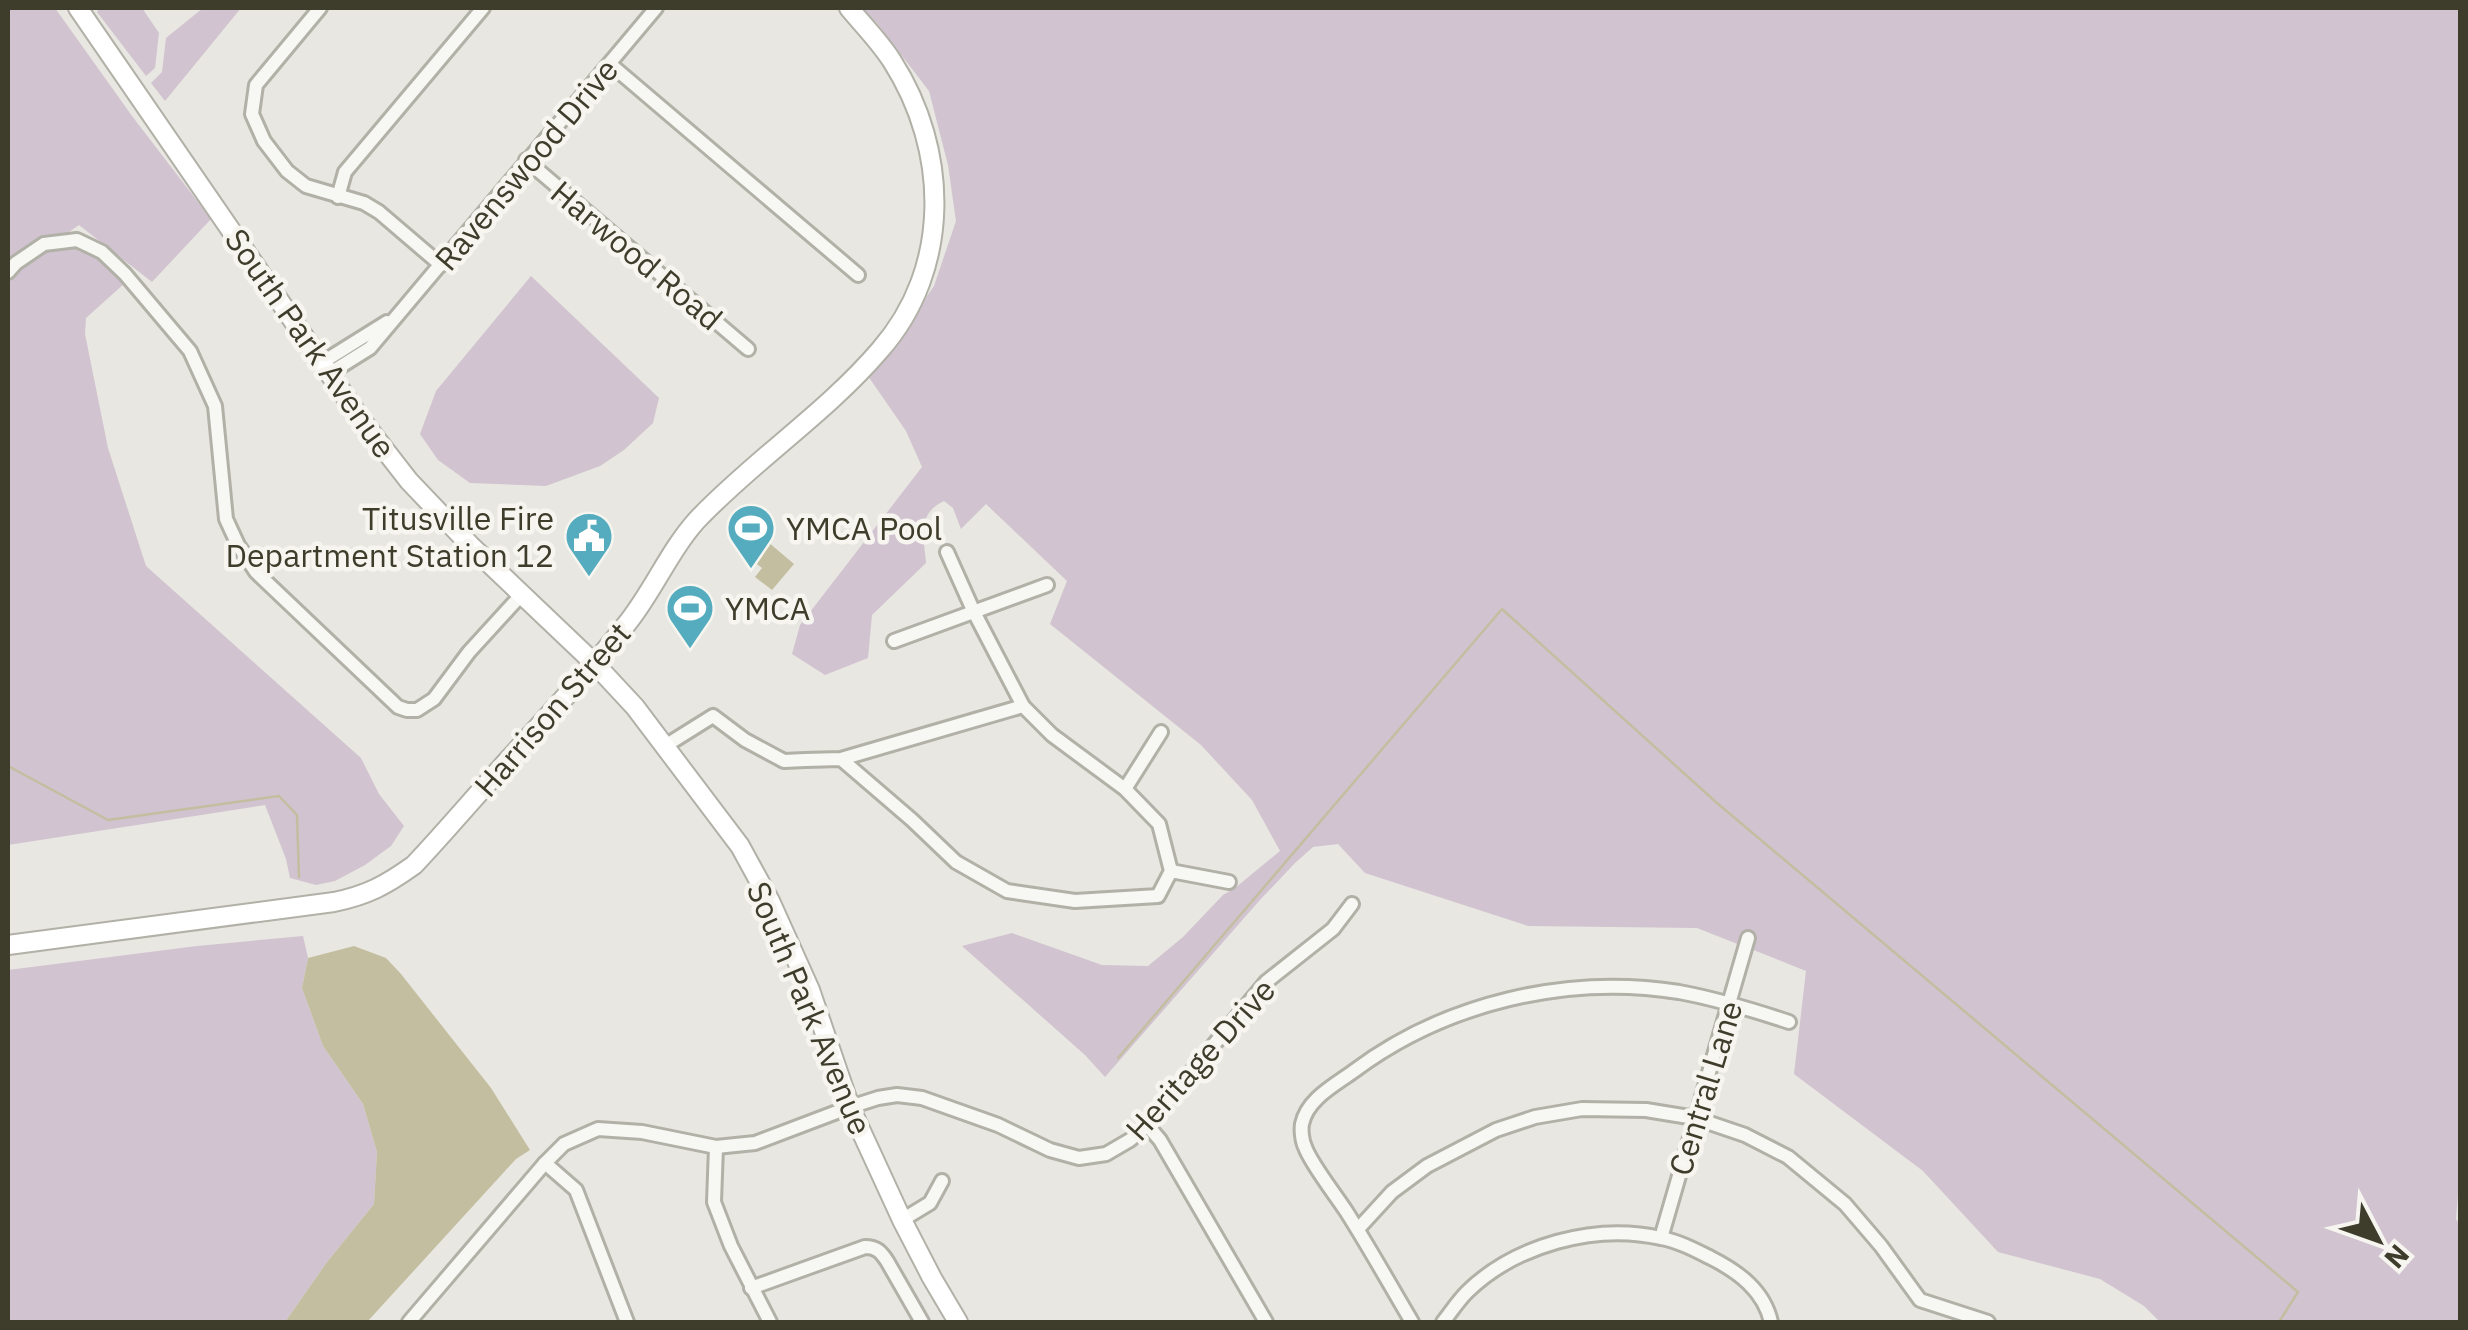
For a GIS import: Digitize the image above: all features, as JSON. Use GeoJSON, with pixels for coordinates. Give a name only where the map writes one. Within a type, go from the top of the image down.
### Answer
{"type":"FeatureCollection","features":[{"type":"Feature","properties":{"kind":"street","name":"South Park Avenue"},"geometry":{"type":"LineString","coordinates":[[78,8],[360,418],[409,481],[635,706],[740,846],[810,990],[850,1108],[902,1220],[958,1322]]}},
{"type":"Feature","properties":{"kind":"street"},"geometry":{"type":"LineString","coordinates":[[320,8],[256,85],[252,114],[264,140],[286,171],[306,186],[364,203],[441,265]]}},
{"type":"Feature","properties":{"kind":"street"},"geometry":{"type":"LineString","coordinates":[[338,197],[345,172],[482,8]]}},
{"type":"Feature","properties":{"kind":"street","name":"Ravenswood Drive"},"geometry":{"type":"LineString","coordinates":[[326,367],[370,348],[656,8]]}},
{"type":"Feature","properties":{"kind":"street","name":"Harrison Street"},"geometry":{"type":"LineString","coordinates":[[8,945],[334,902],[381,888],[414,866],[595,664],[632,617],[695,522],[879,352],[900,326],[928,258],[935,206],[934,170],[928,137],[912,99],[891,60],[849,8]]}},
{"type":"Feature","properties":{"kind":"street"},"geometry":{"type":"LineString","coordinates":[[610,64],[858,276]]}},
{"type":"Feature","properties":{"kind":"street","name":"Harwood Road"},"geometry":{"type":"LineString","coordinates":[[526,160],[748,349]]}},
{"type":"Feature","properties":{"kind":"street"},"geometry":{"type":"LineString","coordinates":[[8,272],[44,244],[77,240],[102,252],[125,274],[190,351],[215,406],[226,519],[238,546],[256,572],[398,707],[418,710],[434,699],[469,652],[522,594]]}},
{"type":"Feature","properties":{"kind":"street"},"geometry":{"type":"LineString","coordinates":[[842,759],[956,862],[1007,891],[1074,901],[1158,896],[1171,871],[1159,824],[1125,790],[1052,735],[1022,706],[948,552]]}},
{"type":"Feature","properties":{"kind":"street"},"geometry":{"type":"LineString","coordinates":[[894,641],[1046,585]]}},
{"type":"Feature","properties":{"kind":"street"},"geometry":{"type":"LineString","coordinates":[[665,746],[713,716],[745,740],[784,760],[842,759],[1022,706]]}},
{"type":"Feature","properties":{"kind":"street"},"geometry":{"type":"LineString","coordinates":[[1125,790],[1162,732]]}},
{"type":"Feature","properties":{"kind":"street"},"geometry":{"type":"LineString","coordinates":[[1171,871],[1230,882]]}},
{"type":"Feature","properties":{"kind":"street","name":"Heritage Drive"},"geometry":{"type":"LineString","coordinates":[[409,1322],[545,1163],[564,1144],[598,1129],[642,1132],[716,1147],[755,1143],[886,1097],[922,1098],[998,1125],[1050,1150],[1078,1158],[1106,1154],[1147,1125],[1266,982],[1333,928],[1352,904]]}},
{"type":"Feature","properties":{"kind":"street","name":"Central Lane"},"geometry":{"type":"LineString","coordinates":[[1661,1238],[1748,938]]}},
{"type":"Feature","properties":{"kind":"street"},"geometry":{"type":"LineString","coordinates":[[1412,1322],[1305,1147],[1301,1126],[1309,1106],[1369,1060],[1437,1022],[1519,996],[1568,989],[1678,992],[1790,1022]]}},
{"type":"Feature","properties":{"kind":"street"},"geometry":{"type":"LineString","coordinates":[[1358,1230],[1392,1192],[1426,1166],[1496,1130],[1535,1117],[1582,1109],[1646,1110],[1694,1118],[1745,1135],[1788,1157],[1845,1204],[1920,1300],[1970,1320],[1988,1322]]}},
{"type":"Feature","properties":{"kind":"street"},"geometry":{"type":"LineString","coordinates":[[1147,1125],[1160,1140],[1266,1322]]}},
{"type":"Feature","properties":{"kind":"street"},"geometry":{"type":"LineString","coordinates":[[716,1147],[714,1202],[770,1322]]}},
{"type":"Feature","properties":{"kind":"street"},"geometry":{"type":"LineString","coordinates":[[545,1163],[576,1190],[627,1322]]}},
{"type":"Feature","properties":{"kind":"street"},"geometry":{"type":"LineString","coordinates":[[902,1220],[930,1203],[942,1181]]}},
{"type":"Feature","properties":{"kind":"street"},"geometry":{"type":"LineString","coordinates":[[1443,1322],[1465,1294],[1516,1258],[1560,1240],[1604,1234],[1661,1238],[1726,1266],[1758,1290],[1772,1322]]}},
{"type":"Feature","properties":{"kind":"street"},"geometry":{"type":"LineString","coordinates":[[752,1288],[872,1248],[888,1261],[922,1322]]}},
{"type":"Feature","properties":{"kind":"shaded area"},"geometry":{"type":"Polygon","coordinates":[[[8,8],[55,8],[211,219],[152,282],[79,225],[8,263],[8,8]]]}},
{"type":"Feature","properties":{"kind":"shaded area"},"geometry":{"type":"Polygon","coordinates":[[[100,8],[146,8],[144,11],[159,33],[155,68],[146,76],[97,12],[100,8]]]}},
{"type":"Feature","properties":{"kind":"shaded area"},"geometry":{"type":"Polygon","coordinates":[[[203,8],[241,8],[165,101],[151,83],[162,72],[166,38],[203,8]]]}},
{"type":"Feature","properties":{"kind":"shaded area"},"geometry":{"type":"Polygon","coordinates":[[[856,8],[2460,8],[2460,1172],[2456,1219],[2460,1225],[2460,1322],[2160,1322],[2144,1306],[2100,1279],[1998,1252],[1923,1171],[1794,1074],[1806,971],[1751,949],[1754,935],[1744,931],[1740,945],[1697,928],[1528,926],[1365,873],[1338,844],[1313,847],[1295,863],[1105,1077],[962,946],[1012,933],[1102,965],[1148,966],[1183,937],[1223,895],[1280,851],[1252,800],[1201,745],[1050,624],[1067,581],[986,504],[961,529],[953,508],[944,501],[929,513],[923,536],[926,563],[872,615],[868,658],[825,675],[792,654],[800,625],[922,467],[906,431],[868,376],[934,286],[956,221],[948,165],[929,91],[876,22],[856,8]]]}},
{"type":"Feature","properties":{"kind":"shaded area"},"geometry":{"type":"Polygon","coordinates":[[[77,246],[99,257],[125,283],[86,318],[85,334],[108,448],[146,566],[361,758],[379,794],[404,826],[391,846],[335,881],[316,885],[290,878],[265,805],[8,845],[8,280],[39,256],[77,246]]]}},
{"type":"Feature","properties":{"kind":"shaded area"},"geometry":{"type":"Polygon","coordinates":[[[531,276],[659,398],[653,423],[600,466],[546,486],[470,483],[438,460],[420,434],[436,391],[531,276]]]}},
{"type":"Feature","properties":{"kind":"shaded area"},"geometry":{"type":"Polygon","coordinates":[[[768,542],[794,564],[772,590],[755,577],[762,568],[753,561],[768,542]]]}},
{"type":"Feature","properties":{"kind":"shaded area"},"geometry":{"type":"Polygon","coordinates":[[[303,936],[308,958],[302,988],[323,1046],[363,1104],[377,1152],[374,1204],[285,1322],[8,1322],[8,970],[303,936]]]}},
{"type":"Feature","properties":{"kind":"shaded area"},"geometry":{"type":"Polygon","coordinates":[[[354,946],[386,958],[401,974],[491,1088],[530,1150],[516,1159],[367,1322],[285,1322],[374,1204],[377,1152],[363,1104],[323,1046],[302,988],[308,958],[354,946]]]}},
{"type":"Feature","properties":{"kind":"waterway"},"geometry":{"type":"LineString","coordinates":[[1118,1058],[1502,609],[1717,803],[2298,1292],[2279,1322]]}},
{"type":"Feature","properties":{"kind":"waterway"},"geometry":{"type":"LineString","coordinates":[[8,766],[108,820],[279,796],[297,815],[299,877]]}},
{"type":"Feature","properties":{"kind":"place","name":"YMCA Pool"},"geometry":{"type":"Point","coordinates":[751,570]}},
{"type":"Feature","properties":{"kind":"place","name":"Titusville Fire Department Station 12"},"geometry":{"type":"Point","coordinates":[589,578]}},
{"type":"Feature","properties":{"kind":"place","name":"YMCA"},"geometry":{"type":"Point","coordinates":[690,650]}}]}
